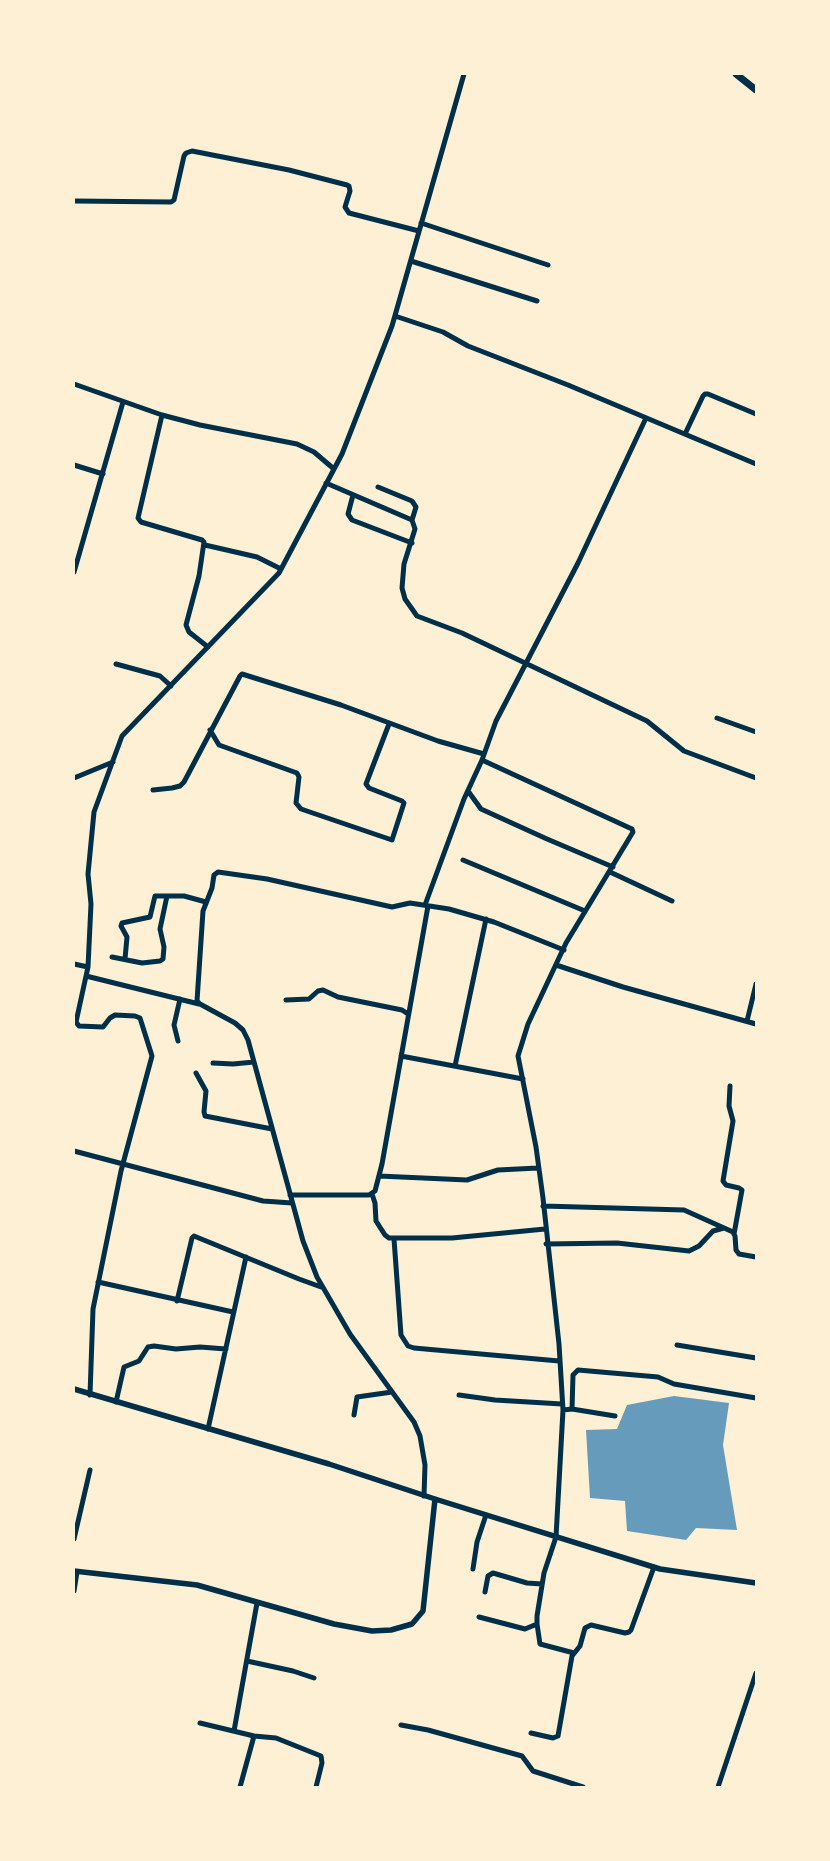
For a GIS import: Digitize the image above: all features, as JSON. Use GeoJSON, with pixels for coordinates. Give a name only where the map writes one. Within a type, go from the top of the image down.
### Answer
{"type":"FeatureCollection","features":[{"type":"Feature","properties":{"kind":"main road"},"geometry":{"type":"LineString","coordinates":[[736,74],[756,90]]}},
{"type":"Feature","properties":{"kind":"street"},"geometry":{"type":"LineString","coordinates":[[90,1395],[93,1309],[123,1164],[152,1056],[140,1018],[115,1015],[103,1027],[77,1025],[88,967],[91,904],[88,874],[94,812],[122,736],[281,569],[342,454],[395,316],[464,74]]}},
{"type":"Feature","properties":{"kind":"street"},"geometry":{"type":"LineString","coordinates":[[74,201],[173,202],[184,156],[192,151],[289,170],[347,185],[350,191],[345,207],[349,213],[419,231]]}},
{"type":"Feature","properties":{"kind":"street"},"geometry":{"type":"LineString","coordinates":[[421,223],[548,265]]}},
{"type":"Feature","properties":{"kind":"street"},"geometry":{"type":"LineString","coordinates":[[411,261],[537,301]]}},
{"type":"Feature","properties":{"kind":"street"},"geometry":{"type":"LineString","coordinates":[[395,316],[450,334],[468,346],[523,366],[756,464]]}},
{"type":"Feature","properties":{"kind":"street"},"geometry":{"type":"LineString","coordinates":[[74,384],[162,415],[200,425],[297,444],[314,452],[334,469]]}},
{"type":"Feature","properties":{"kind":"street"},"geometry":{"type":"LineString","coordinates":[[685,434],[705,394],[756,414]]}},
{"type":"Feature","properties":{"kind":"street"},"geometry":{"type":"LineString","coordinates":[[74,572],[123,402]]}},
{"type":"Feature","properties":{"kind":"street"},"geometry":{"type":"LineString","coordinates":[[162,415],[138,518],[141,522],[202,540],[204,545],[199,576],[186,625],[189,632],[208,647]]}},
{"type":"Feature","properties":{"kind":"street"},"geometry":{"type":"LineString","coordinates":[[545,1229],[452,1238],[394,1239],[385,1235],[377,1224],[372,1194],[375,1191],[379,1176],[426,905],[468,791],[500,713],[578,562],[646,418]]}},
{"type":"Feature","properties":{"kind":"street"},"geometry":{"type":"LineString","coordinates":[[74,465],[103,474]]}},
{"type":"Feature","properties":{"kind":"street"},"geometry":{"type":"LineString","coordinates":[[326,483],[412,520]]}},
{"type":"Feature","properties":{"kind":"street"},"geometry":{"type":"LineString","coordinates":[[378,487],[412,501],[416,507],[412,520],[415,529],[404,564],[402,588],[406,600],[417,616],[456,631],[527,663],[647,721],[684,751],[756,778]]}},
{"type":"Feature","properties":{"kind":"street"},"geometry":{"type":"LineString","coordinates":[[353,494],[348,514],[352,520],[412,543]]}},
{"type":"Feature","properties":{"kind":"street"},"geometry":{"type":"LineString","coordinates":[[204,545],[257,557],[281,569]]}},
{"type":"Feature","properties":{"kind":"street"},"geometry":{"type":"LineString","coordinates":[[116,664],[160,676],[171,686]]}},
{"type":"Feature","properties":{"kind":"street"},"geometry":{"type":"LineString","coordinates":[[153,790],[180,786],[184,782],[210,730],[242,674],[341,704],[389,724],[484,754]]}},
{"type":"Feature","properties":{"kind":"street"},"geometry":{"type":"LineString","coordinates":[[716,718],[756,732]]}},
{"type":"Feature","properties":{"kind":"street"},"geometry":{"type":"LineString","coordinates":[[210,730],[219,745],[297,773],[299,777],[296,803],[301,810],[392,840],[404,803],[368,788],[366,784],[389,724]]}},
{"type":"Feature","properties":{"kind":"street"},"geometry":{"type":"LineString","coordinates":[[482,760],[632,829],[634,832],[585,911],[556,965],[528,1024],[520,1049],[519,1062],[543,1206],[562,1407],[556,1537],[542,1584],[536,1616],[540,1644],[574,1653]]}},
{"type":"Feature","properties":{"kind":"street"},"geometry":{"type":"LineString","coordinates":[[74,778],[113,762]]}},
{"type":"Feature","properties":{"kind":"street"},"geometry":{"type":"LineString","coordinates":[[468,791],[481,809],[547,840],[613,866]]}},
{"type":"Feature","properties":{"kind":"street"},"geometry":{"type":"LineString","coordinates":[[463,860],[585,911]]}},
{"type":"Feature","properties":{"kind":"street"},"geometry":{"type":"LineString","coordinates":[[200,1004],[197,998],[201,918],[212,888],[214,875],[218,872],[268,879],[392,907],[410,903],[461,912],[486,919],[564,950]]}},
{"type":"Feature","properties":{"kind":"street"},"geometry":{"type":"LineString","coordinates":[[610,872],[672,901]]}},
{"type":"Feature","properties":{"kind":"street"},"geometry":{"type":"LineString","coordinates":[[125,959],[127,937],[121,926],[122,923],[148,919],[152,915],[155,896],[184,896],[206,902]]}},
{"type":"Feature","properties":{"kind":"street"},"geometry":{"type":"LineString","coordinates":[[112,957],[150,963],[162,959],[164,947],[160,930],[167,896]]}},
{"type":"Feature","properties":{"kind":"street"},"geometry":{"type":"LineString","coordinates":[[455,1066],[486,919]]}},
{"type":"Feature","properties":{"kind":"street"},"geometry":{"type":"LineString","coordinates":[[74,964],[88,967]]}},
{"type":"Feature","properties":{"kind":"street"},"geometry":{"type":"LineString","coordinates":[[556,965],[624,987],[756,1024]]}},
{"type":"Feature","properties":{"kind":"street"},"geometry":{"type":"LineString","coordinates":[[86,976],[200,1004],[235,1023],[243,1030],[248,1040],[303,1241],[321,1287],[350,1334],[414,1422],[420,1436],[425,1465],[424,1496]]}},
{"type":"Feature","properties":{"kind":"street"},"geometry":{"type":"LineString","coordinates":[[748,1021],[756,984]]}},
{"type":"Feature","properties":{"kind":"street"},"geometry":{"type":"LineString","coordinates":[[286,1000],[308,999],[318,990],[323,990],[338,997],[398,1009],[408,1014]]}},
{"type":"Feature","properties":{"kind":"street"},"geometry":{"type":"LineString","coordinates":[[178,1041],[174,1026],[180,999]]}},
{"type":"Feature","properties":{"kind":"street"},"geometry":{"type":"LineString","coordinates":[[401,1056],[523,1079]]}},
{"type":"Feature","properties":{"kind":"street"},"geometry":{"type":"LineString","coordinates":[[213,1063],[254,1062]]}},
{"type":"Feature","properties":{"kind":"street"},"geometry":{"type":"LineString","coordinates":[[196,1074],[206,1092],[205,1116],[272,1129]]}},
{"type":"Feature","properties":{"kind":"street"},"geometry":{"type":"LineString","coordinates":[[730,1086],[729,1106],[732,1121],[723,1181],[726,1185],[742,1190],[734,1234],[735,1246],[740,1254],[756,1257]]}},
{"type":"Feature","properties":{"kind":"street"},"geometry":{"type":"LineString","coordinates":[[74,1150],[263,1201],[292,1204]]}},
{"type":"Feature","properties":{"kind":"street"},"geometry":{"type":"LineString","coordinates":[[379,1176],[467,1180],[498,1170],[538,1168]]}},
{"type":"Feature","properties":{"kind":"street"},"geometry":{"type":"LineString","coordinates":[[290,1195],[372,1194]]}},
{"type":"Feature","properties":{"kind":"street"},"geometry":{"type":"LineString","coordinates":[[543,1206],[684,1210],[734,1234]]}},
{"type":"Feature","properties":{"kind":"street"},"geometry":{"type":"LineString","coordinates":[[546,1244],[617,1243],[689,1251],[699,1246],[710,1232],[724,1228]]}},
{"type":"Feature","properties":{"kind":"street"},"geometry":{"type":"LineString","coordinates":[[177,1301],[194,1236],[299,1280],[321,1287]]}},
{"type":"Feature","properties":{"kind":"street"},"geometry":{"type":"LineString","coordinates":[[394,1239],[401,1335],[408,1346],[559,1361]]}},
{"type":"Feature","properties":{"kind":"street"},"geometry":{"type":"LineString","coordinates":[[208,1429],[246,1257]]}},
{"type":"Feature","properties":{"kind":"street"},"geometry":{"type":"LineString","coordinates":[[98,1282],[233,1312]]}},
{"type":"Feature","properties":{"kind":"street"},"geometry":{"type":"LineString","coordinates":[[678,1345],[756,1358]]}},
{"type":"Feature","properties":{"kind":"street"},"geometry":{"type":"LineString","coordinates":[[116,1402],[124,1367],[139,1361],[148,1347],[226,1349]]}},
{"type":"Feature","properties":{"kind":"street"},"geometry":{"type":"LineString","coordinates":[[572,1409],[573,1375],[578,1370],[653,1377],[674,1384],[756,1398]]}},
{"type":"Feature","properties":{"kind":"street"},"geometry":{"type":"LineString","coordinates":[[74,1390],[329,1464],[424,1496],[654,1567],[756,1583]]}},
{"type":"Feature","properties":{"kind":"street"},"geometry":{"type":"LineString","coordinates":[[354,1415],[357,1398],[392,1392]]}},
{"type":"Feature","properties":{"kind":"street"},"geometry":{"type":"LineString","coordinates":[[459,1395],[562,1407],[615,1416]]}},
{"type":"Feature","properties":{"kind":"street"},"geometry":{"type":"LineString","coordinates":[[74,1539],[90,1470]]}},
{"type":"Feature","properties":{"kind":"street"},"geometry":{"type":"LineString","coordinates":[[74,1592],[75,1572],[197,1585],[334,1624],[372,1631],[390,1630],[412,1624],[423,1611],[434,1499]]}},
{"type":"Feature","properties":{"kind":"street"},"geometry":{"type":"LineString","coordinates":[[473,1569],[477,1542],[486,1515]]}},
{"type":"Feature","properties":{"kind":"street"},"geometry":{"type":"LineString","coordinates":[[531,1732],[553,1738],[558,1736],[574,1653],[580,1646],[586,1628],[588,1626],[624,1633],[631,1630],[654,1567]]}},
{"type":"Feature","properties":{"kind":"street"},"geometry":{"type":"LineString","coordinates":[[485,1592],[488,1576],[493,1573],[527,1583],[542,1584]]}},
{"type":"Feature","properties":{"kind":"street"},"geometry":{"type":"LineString","coordinates":[[234,1731],[257,1603]]}},
{"type":"Feature","properties":{"kind":"street"},"geometry":{"type":"LineString","coordinates":[[479,1617],[524,1630],[537,1624]]}},
{"type":"Feature","properties":{"kind":"street"},"geometry":{"type":"LineString","coordinates":[[247,1661],[293,1671],[314,1678]]}},
{"type":"Feature","properties":{"kind":"street"},"geometry":{"type":"LineString","coordinates":[[718,1787],[756,1673]]}},
{"type":"Feature","properties":{"kind":"street"},"geometry":{"type":"LineString","coordinates":[[200,1723],[254,1736],[276,1738],[321,1756],[322,1762],[316,1787]]}},
{"type":"Feature","properties":{"kind":"street"},"geometry":{"type":"LineString","coordinates":[[400,1725],[428,1730],[522,1756],[533,1771],[582,1787]]}},
{"type":"Feature","properties":{"kind":"street"},"geometry":{"type":"LineString","coordinates":[[240,1787],[254,1736]]}},
{"type":"Feature","properties":{"kind":"water"},"geometry":{"type":"Polygon","coordinates":[[[674,1396],[729,1403],[723,1445],[737,1530],[696,1528],[686,1540],[627,1531],[625,1501],[590,1498],[586,1430],[617,1429],[627,1405],[674,1396]]]}}]}
